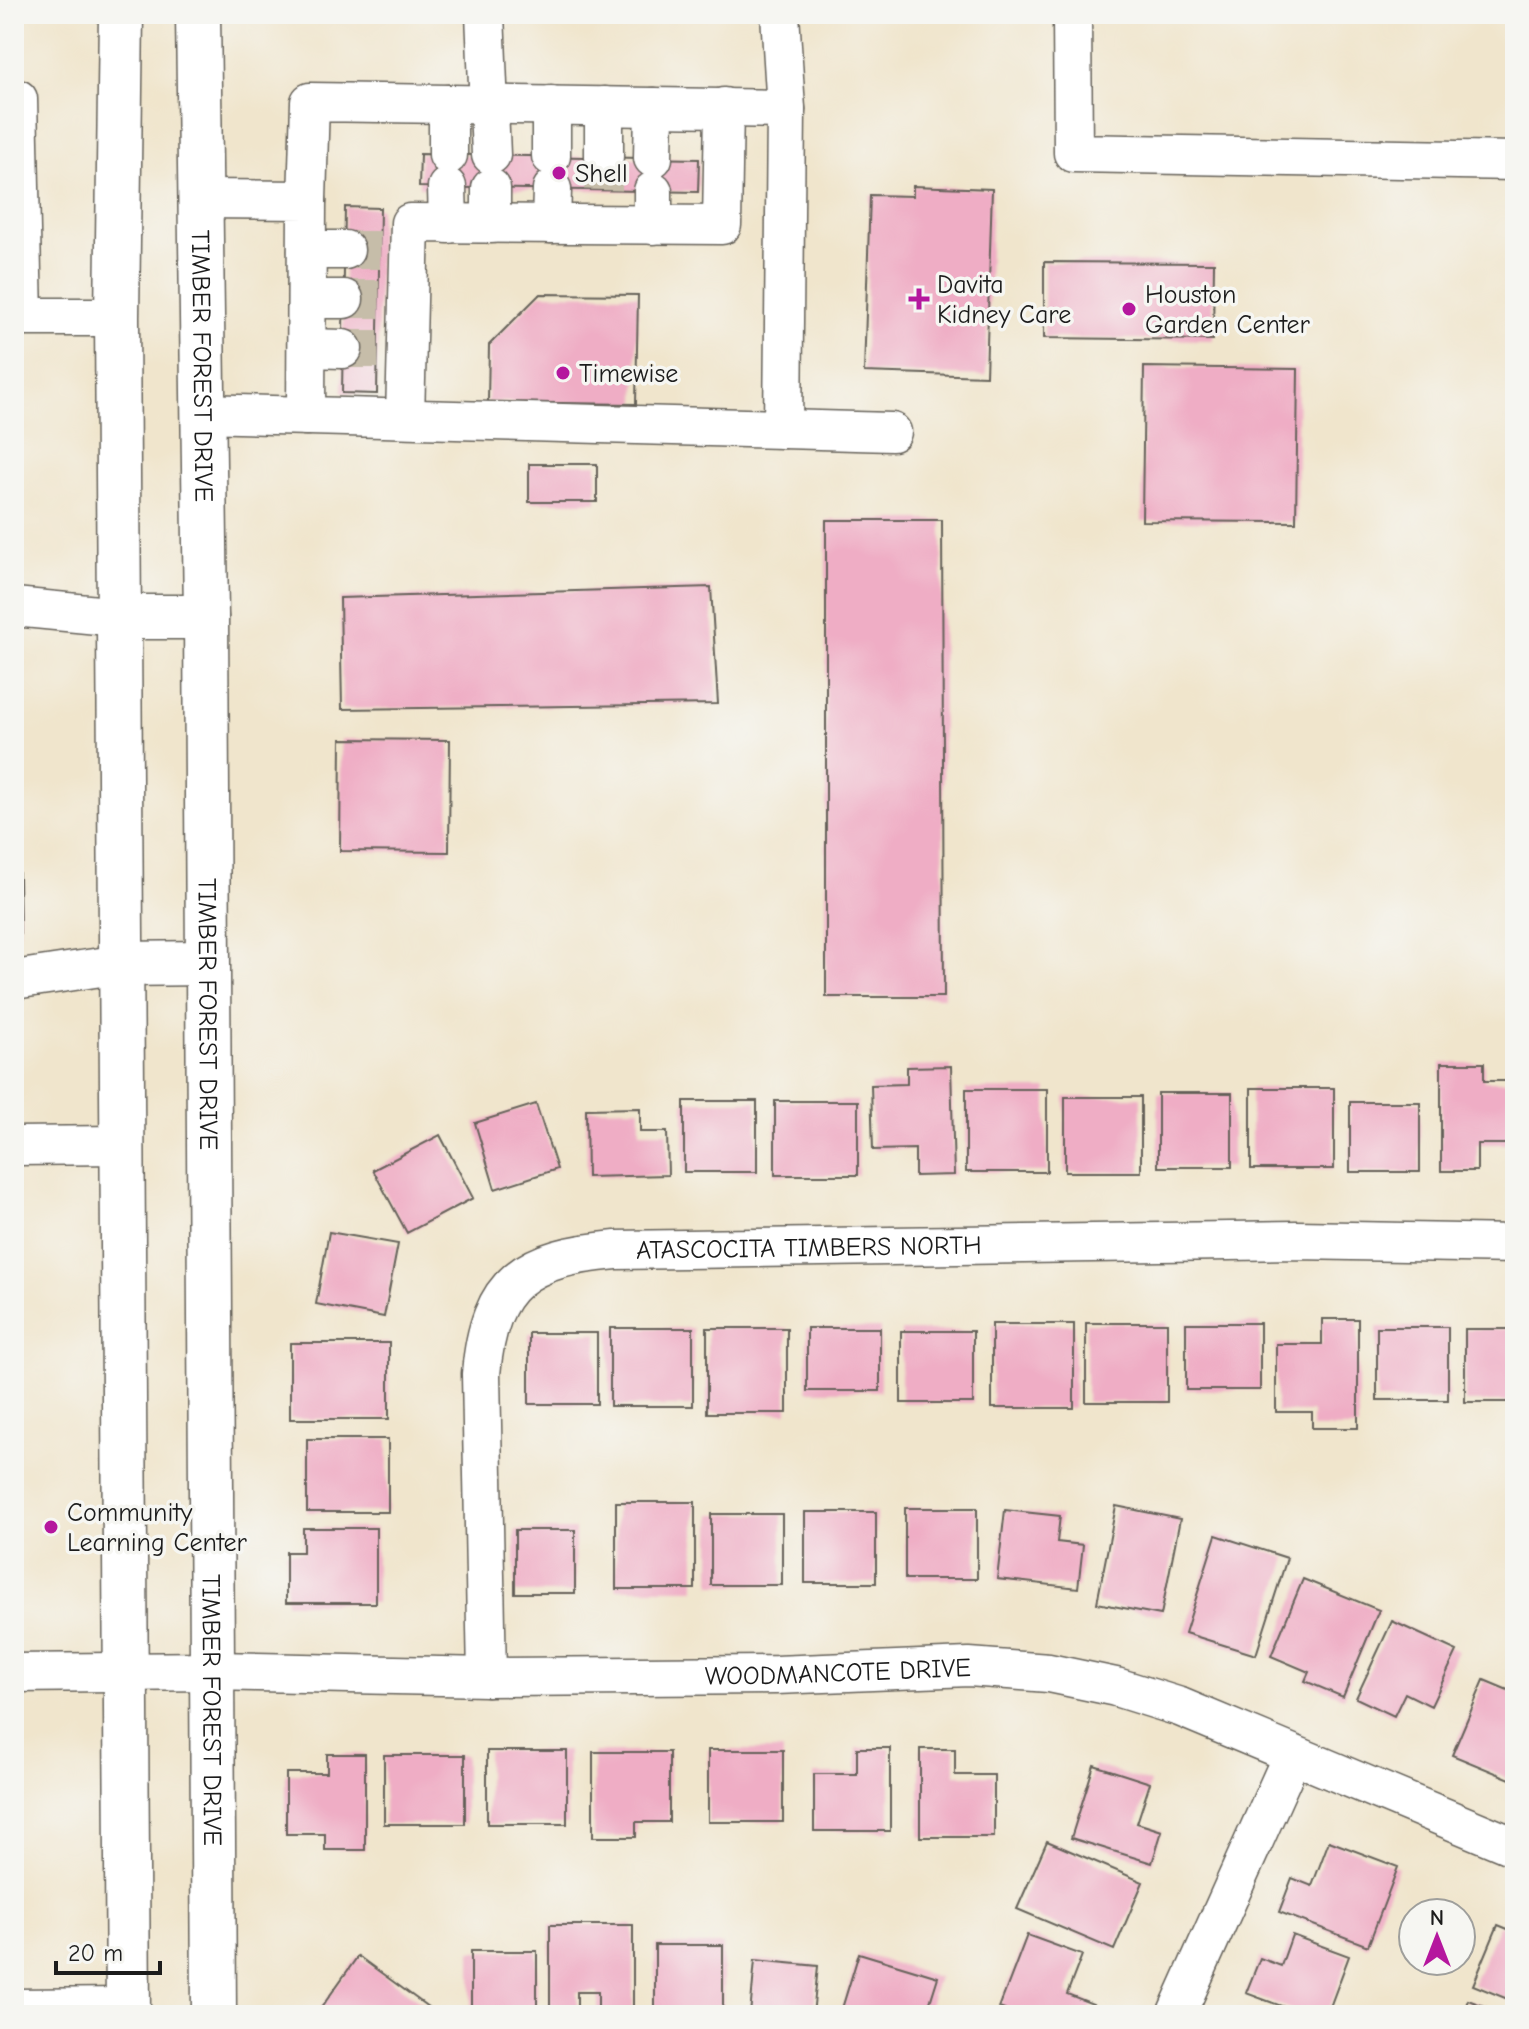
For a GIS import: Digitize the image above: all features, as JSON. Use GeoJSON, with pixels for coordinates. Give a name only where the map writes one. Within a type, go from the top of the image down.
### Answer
{"type":"FeatureCollection","features":[{"type":"Feature","properties":{"kind":"main road"},"geometry":{"type":"LineString","coordinates":[[121,14],[117,317],[128,2011]]}},
{"type":"Feature","properties":{"kind":"main road","name":"TIMBER FOREST DRIVE"},"geometry":{"type":"LineString","coordinates":[[198,14],[206,617],[214,2015]]}},
{"type":"Feature","properties":{"kind":"main road"},"geometry":{"type":"LineString","coordinates":[[119,617],[206,617]]}},
{"type":"Feature","properties":{"kind":"main road"},"geometry":{"type":"LineString","coordinates":[[121,964],[207,963]]}},
{"type":"Feature","properties":{"kind":"street"},"geometry":{"type":"LineString","coordinates":[[485,14],[491,189]]}},
{"type":"Feature","properties":{"kind":"street"},"geometry":{"type":"LineString","coordinates":[[780,14],[786,109],[783,429]]}},
{"type":"Feature","properties":{"kind":"street"},"geometry":{"type":"LineString","coordinates":[[1072,14],[1073,153],[1515,161]]}},
{"type":"Feature","properties":{"kind":"street"},"geometry":{"type":"LineString","coordinates":[[14,99],[18,99],[18,317],[117,317]]}},
{"type":"Feature","properties":{"kind":"street"},"geometry":{"type":"LineString","coordinates":[[306,416],[358,349],[359,299],[307,250],[310,102],[786,109]]}},
{"type":"Feature","properties":{"kind":"street"},"geometry":{"type":"LineString","coordinates":[[448,104],[448,189]]}},
{"type":"Feature","properties":{"kind":"street"},"geometry":{"type":"LineString","coordinates":[[551,105],[551,190]]}},
{"type":"Feature","properties":{"kind":"street"},"geometry":{"type":"LineString","coordinates":[[604,106],[604,191]]}},
{"type":"Feature","properties":{"kind":"street"},"geometry":{"type":"LineString","coordinates":[[653,191],[654,107]]}},
{"type":"Feature","properties":{"kind":"street"},"geometry":{"type":"LineString","coordinates":[[405,418],[358,349],[359,299],[378,250],[448,189],[653,191],[722,225],[724,107]]}},
{"type":"Feature","properties":{"kind":"street"},"geometry":{"type":"LineString","coordinates":[[201,199],[307,200]]}},
{"type":"Feature","properties":{"kind":"street"},"geometry":{"type":"LineString","coordinates":[[307,250],[378,250]]}},
{"type":"Feature","properties":{"kind":"street"},"geometry":{"type":"LineString","coordinates":[[203,413],[892,432]]}},
{"type":"Feature","properties":{"kind":"street"},"geometry":{"type":"LineString","coordinates":[[14,607],[119,617]]}},
{"type":"Feature","properties":{"kind":"street"},"geometry":{"type":"LineString","coordinates":[[14,980],[121,964]]}},
{"type":"Feature","properties":{"kind":"street"},"geometry":{"type":"LineString","coordinates":[[14,1146],[122,1145]]}},
{"type":"Feature","properties":{"kind":"street","name":"ATASCOCITA TIMBERS NORTH"},"geometry":{"type":"LineString","coordinates":[[487,1677],[481,1374],[484,1337],[495,1306],[515,1281],[542,1263],[575,1254],[616,1250],[1297,1240],[1515,1244]]}},
{"type":"Feature","properties":{"kind":"street","name":"WOODMANCOTE DRIVE"},"geometry":{"type":"LineString","coordinates":[[14,1673],[214,1671],[487,1677],[776,1675],[969,1667],[1049,1673],[1116,1687],[1180,1707],[1515,1847]]}},
{"type":"Feature","properties":{"kind":"street"},"geometry":{"type":"LineString","coordinates":[[1176,2015],[1292,1756]]}},
{"type":"Feature","properties":{"kind":"street"},"geometry":{"type":"LineString","coordinates":[[14,2008],[128,2011]]}},
{"type":"Feature","properties":{"kind":"building","name":"Shell"},"geometry":{"type":"Polygon","coordinates":[[[420,154],[699,159],[698,192],[419,187],[420,154]]]}},
{"type":"Feature","properties":{"kind":"building"},"geometry":{"type":"Polygon","coordinates":[[[913,186],[992,189],[986,376],[864,372],[870,195],[913,196],[913,186]]]}},
{"type":"Feature","properties":{"kind":"building"},"geometry":{"type":"Polygon","coordinates":[[[345,207],[380,208],[377,394],[342,393],[345,207]]]}},
{"type":"Feature","properties":{"kind":"building"},"geometry":{"type":"Polygon","coordinates":[[[1044,262],[1214,263],[1213,340],[1044,338],[1044,262]]]}},
{"type":"Feature","properties":{"kind":"building","name":"Timewise"},"geometry":{"type":"Polygon","coordinates":[[[540,294],[638,295],[636,404],[488,402],[489,345],[540,294]]]}},
{"type":"Feature","properties":{"kind":"building"},"geometry":{"type":"Polygon","coordinates":[[[1144,367],[1298,369],[1296,522],[1142,521],[1144,367]]]}},
{"type":"Feature","properties":{"kind":"building"},"geometry":{"type":"Polygon","coordinates":[[[529,464],[597,464],[597,502],[529,502],[529,464]]]}},
{"type":"Feature","properties":{"kind":"building"},"geometry":{"type":"Polygon","coordinates":[[[826,520],[942,520],[944,997],[826,997],[826,520]]]}},
{"type":"Feature","properties":{"kind":"building"},"geometry":{"type":"Polygon","coordinates":[[[711,587],[718,704],[342,709],[340,598],[711,587]]]}},
{"type":"Feature","properties":{"kind":"building"},"geometry":{"type":"Polygon","coordinates":[[[341,739],[450,740],[449,852],[340,851],[341,739]]]}},
{"type":"Feature","properties":{"kind":"building"},"geometry":{"type":"Polygon","coordinates":[[[14,757],[17,757],[20,935],[14,935],[14,757]]]}},
{"type":"Feature","properties":{"kind":"building"},"geometry":{"type":"Polygon","coordinates":[[[1441,1063],[1484,1063],[1484,1081],[1515,1081],[1515,1144],[1477,1144],[1477,1171],[1441,1171],[1441,1063]]]}},
{"type":"Feature","properties":{"kind":"building"},"geometry":{"type":"Polygon","coordinates":[[[951,1066],[954,1175],[915,1176],[915,1149],[873,1150],[871,1085],[907,1084],[907,1067],[951,1066]]]}},
{"type":"Feature","properties":{"kind":"building"},"geometry":{"type":"Polygon","coordinates":[[[1251,1088],[1334,1088],[1334,1169],[1251,1169],[1251,1088]]]}},
{"type":"Feature","properties":{"kind":"building"},"geometry":{"type":"Polygon","coordinates":[[[966,1089],[1047,1089],[1047,1172],[966,1172],[966,1089]]]}},
{"type":"Feature","properties":{"kind":"building"},"geometry":{"type":"Polygon","coordinates":[[[1158,1093],[1232,1093],[1232,1167],[1158,1167],[1158,1093]]]}},
{"type":"Feature","properties":{"kind":"building"},"geometry":{"type":"Polygon","coordinates":[[[1065,1097],[1141,1097],[1141,1172],[1065,1172],[1065,1097]]]}},
{"type":"Feature","properties":{"kind":"building"},"geometry":{"type":"Polygon","coordinates":[[[684,1101],[757,1101],[757,1172],[684,1172],[684,1101]]]}},
{"type":"Feature","properties":{"kind":"building"},"geometry":{"type":"Polygon","coordinates":[[[775,1101],[858,1101],[858,1175],[775,1175],[775,1101]]]}},
{"type":"Feature","properties":{"kind":"building"},"geometry":{"type":"Polygon","coordinates":[[[1350,1102],[1420,1102],[1420,1172],[1350,1172],[1350,1102]]]}},
{"type":"Feature","properties":{"kind":"building"},"geometry":{"type":"Polygon","coordinates":[[[536,1104],[557,1169],[495,1189],[475,1123],[536,1104]]]}},
{"type":"Feature","properties":{"kind":"building"},"geometry":{"type":"Polygon","coordinates":[[[640,1108],[640,1132],[667,1132],[668,1175],[587,1177],[586,1109],[640,1108]]]}},
{"type":"Feature","properties":{"kind":"building"},"geometry":{"type":"Polygon","coordinates":[[[440,1135],[473,1198],[407,1233],[373,1170],[440,1135]]]}},
{"type":"Feature","properties":{"kind":"building"},"geometry":{"type":"Polygon","coordinates":[[[329,1232],[398,1244],[384,1317],[316,1304],[329,1232]]]}},
{"type":"Feature","properties":{"kind":"building"},"geometry":{"type":"Polygon","coordinates":[[[1322,1319],[1358,1319],[1358,1428],[1312,1428],[1312,1412],[1276,1412],[1276,1344],[1322,1344],[1322,1319]]]}},
{"type":"Feature","properties":{"kind":"building"},"geometry":{"type":"Polygon","coordinates":[[[1086,1323],[1167,1323],[1167,1402],[1086,1402],[1086,1323]]]}},
{"type":"Feature","properties":{"kind":"building"},"geometry":{"type":"Polygon","coordinates":[[[1186,1323],[1260,1323],[1260,1390],[1186,1390],[1186,1323]]]}},
{"type":"Feature","properties":{"kind":"building"},"geometry":{"type":"Polygon","coordinates":[[[992,1324],[1074,1324],[1074,1408],[992,1408],[992,1324]]]}},
{"type":"Feature","properties":{"kind":"building"},"geometry":{"type":"Polygon","coordinates":[[[1377,1327],[1448,1327],[1448,1400],[1377,1400],[1377,1327]]]}},
{"type":"Feature","properties":{"kind":"building"},"geometry":{"type":"Polygon","coordinates":[[[610,1328],[693,1328],[693,1406],[610,1406],[610,1328]]]}},
{"type":"Feature","properties":{"kind":"building"},"geometry":{"type":"Polygon","coordinates":[[[707,1328],[787,1328],[787,1413],[707,1413],[707,1328]]]}},
{"type":"Feature","properties":{"kind":"building"},"geometry":{"type":"Polygon","coordinates":[[[807,1328],[880,1328],[880,1391],[807,1391],[807,1328]]]}},
{"type":"Feature","properties":{"kind":"building"},"geometry":{"type":"Polygon","coordinates":[[[1465,1329],[1515,1329],[1515,1402],[1465,1402],[1465,1329]]]}},
{"type":"Feature","properties":{"kind":"building"},"geometry":{"type":"Polygon","coordinates":[[[901,1331],[973,1331],[973,1403],[901,1403],[901,1331]]]}},
{"type":"Feature","properties":{"kind":"building"},"geometry":{"type":"Polygon","coordinates":[[[529,1333],[597,1333],[597,1404],[529,1404],[529,1333]]]}},
{"type":"Feature","properties":{"kind":"building"},"geometry":{"type":"Polygon","coordinates":[[[290,1343],[389,1343],[389,1419],[290,1419],[290,1343]]]}},
{"type":"Feature","properties":{"kind":"building"},"geometry":{"type":"Polygon","coordinates":[[[307,1439],[388,1439],[388,1512],[307,1512],[307,1439]]]}},
{"type":"Feature","properties":{"kind":"building"},"geometry":{"type":"Polygon","coordinates":[[[616,1502],[695,1502],[695,1589],[616,1589],[616,1502]]]}},
{"type":"Feature","properties":{"kind":"building"},"geometry":{"type":"Polygon","coordinates":[[[1116,1506],[1180,1519],[1161,1615],[1097,1603],[1116,1506]]]}},
{"type":"Feature","properties":{"kind":"building"},"geometry":{"type":"Polygon","coordinates":[[[905,1508],[977,1508],[977,1579],[905,1579],[905,1508]]]}},
{"type":"Feature","properties":{"kind":"building"},"geometry":{"type":"Polygon","coordinates":[[[1005,1510],[1060,1516],[1057,1542],[1083,1545],[1078,1588],[997,1579],[1005,1510]]]}},
{"type":"Feature","properties":{"kind":"building"},"geometry":{"type":"Polygon","coordinates":[[[805,1512],[876,1512],[876,1583],[805,1583],[805,1512]]]}},
{"type":"Feature","properties":{"kind":"building"},"geometry":{"type":"Polygon","coordinates":[[[711,1514],[782,1514],[782,1585],[711,1585],[711,1514]]]}},
{"type":"Feature","properties":{"kind":"building"},"geometry":{"type":"Polygon","coordinates":[[[303,1528],[376,1528],[376,1603],[286,1603],[286,1552],[303,1552],[303,1528]]]}},
{"type":"Feature","properties":{"kind":"building"},"geometry":{"type":"Polygon","coordinates":[[[515,1530],[575,1530],[575,1593],[515,1593],[515,1530]]]}},
{"type":"Feature","properties":{"kind":"building"},"geometry":{"type":"Polygon","coordinates":[[[1216,1535],[1287,1558],[1256,1655],[1185,1633],[1216,1535]]]}},
{"type":"Feature","properties":{"kind":"building"},"geometry":{"type":"Polygon","coordinates":[[[1303,1579],[1379,1610],[1343,1697],[1305,1681],[1309,1672],[1271,1656],[1303,1579]]]}},
{"type":"Feature","properties":{"kind":"building"},"geometry":{"type":"Polygon","coordinates":[[[1392,1621],[1457,1651],[1431,1706],[1405,1693],[1394,1716],[1356,1698],[1392,1621]]]}},
{"type":"Feature","properties":{"kind":"building"},"geometry":{"type":"Polygon","coordinates":[[[1484,1680],[1515,1693],[1515,1781],[1452,1755],[1484,1680]]]}},
{"type":"Feature","properties":{"kind":"building"},"geometry":{"type":"Polygon","coordinates":[[[857,1748],[890,1748],[890,1831],[814,1831],[814,1774],[857,1774],[857,1748]]]}},
{"type":"Feature","properties":{"kind":"building"},"geometry":{"type":"Polygon","coordinates":[[[920,1749],[955,1749],[955,1775],[994,1775],[994,1837],[920,1837],[920,1749]]]}},
{"type":"Feature","properties":{"kind":"building"},"geometry":{"type":"Polygon","coordinates":[[[708,1750],[783,1750],[783,1822],[708,1822],[708,1750]]]}},
{"type":"Feature","properties":{"kind":"building"},"geometry":{"type":"Polygon","coordinates":[[[487,1751],[567,1751],[567,1824],[487,1824],[487,1751]]]}},
{"type":"Feature","properties":{"kind":"building"},"geometry":{"type":"Polygon","coordinates":[[[593,1752],[669,1752],[669,1822],[636,1822],[636,1837],[593,1837],[593,1752]]]}},
{"type":"Feature","properties":{"kind":"building"},"geometry":{"type":"Polygon","coordinates":[[[327,1754],[365,1754],[365,1850],[325,1850],[325,1834],[286,1834],[286,1773],[327,1773],[327,1754]]]}},
{"type":"Feature","properties":{"kind":"building"},"geometry":{"type":"Polygon","coordinates":[[[384,1755],[465,1755],[465,1824],[384,1824],[384,1755]]]}},
{"type":"Feature","properties":{"kind":"building"},"geometry":{"type":"Polygon","coordinates":[[[1094,1765],[1150,1783],[1137,1823],[1162,1831],[1152,1863],[1071,1838],[1094,1765]]]}},
{"type":"Feature","properties":{"kind":"building"},"geometry":{"type":"Polygon","coordinates":[[[1047,1841],[1143,1882],[1114,1950],[1017,1909],[1047,1841]]]}},
{"type":"Feature","properties":{"kind":"building"},"geometry":{"type":"Polygon","coordinates":[[[1329,1841],[1398,1867],[1368,1946],[1279,1912],[1292,1878],[1312,1886],[1329,1841]]]}},
{"type":"Feature","properties":{"kind":"building"},"geometry":{"type":"Polygon","coordinates":[[[550,1925],[633,1925],[633,2015],[598,2015],[598,1992],[577,1992],[577,2012],[550,2012],[550,1925]]]}},
{"type":"Feature","properties":{"kind":"building"},"geometry":{"type":"Polygon","coordinates":[[[1498,1925],[1515,1932],[1515,2002],[1473,1985],[1498,1925]]]}},
{"type":"Feature","properties":{"kind":"building"},"geometry":{"type":"Polygon","coordinates":[[[1027,1935],[1082,1955],[1067,1994],[1093,2004],[1088,2015],[1018,2015],[999,2008],[1027,1935]]]}},
{"type":"Feature","properties":{"kind":"building"},"geometry":{"type":"Polygon","coordinates":[[[1292,1935],[1349,1956],[1327,2015],[1306,2015],[1246,1993],[1260,1958],[1281,1966],[1292,1935]]]}},
{"type":"Feature","properties":{"kind":"building"},"geometry":{"type":"Polygon","coordinates":[[[655,1945],[723,1945],[723,2015],[655,2015],[655,1945]]]}},
{"type":"Feature","properties":{"kind":"building"},"geometry":{"type":"Polygon","coordinates":[[[471,1951],[537,1951],[537,2015],[471,2015],[471,1951]]]}},
{"type":"Feature","properties":{"kind":"building"},"geometry":{"type":"Polygon","coordinates":[[[859,1953],[938,1977],[926,2015],[840,2015],[859,1953]]]}},
{"type":"Feature","properties":{"kind":"building"},"geometry":{"type":"Polygon","coordinates":[[[358,1956],[432,2010],[429,2015],[316,2015],[358,1956]]]}},
{"type":"Feature","properties":{"kind":"building"},"geometry":{"type":"Polygon","coordinates":[[[755,1960],[818,1966],[813,2015],[750,2015],[755,1960]]]}},
{"type":"Feature","properties":{"kind":"building"},"geometry":{"type":"Polygon","coordinates":[[[1468,2000],[1508,2015],[1462,2015],[1468,2000]]]}},
{"type":"Feature","properties":{"kind":"tunnel"},"geometry":{"type":"LineString","coordinates":[[603,190],[604,157]]}},
{"type":"Feature","properties":{"kind":"tunnel"},"geometry":{"type":"LineString","coordinates":[[345,250],[380,250]]}},
{"type":"Feature","properties":{"kind":"tunnel"},"geometry":{"type":"LineString","coordinates":[[344,299],[379,299]]}},
{"type":"Feature","properties":{"kind":"tunnel"},"geometry":{"type":"LineString","coordinates":[[343,349],[378,349]]}},
{"type":"Feature","properties":{"kind":"place","name":"Shell"},"geometry":{"type":"Point","coordinates":[559,173]}},
{"type":"Feature","properties":{"kind":"place","name":"Davita Kidney Care"},"geometry":{"type":"Point","coordinates":[919,299]}},
{"type":"Feature","properties":{"kind":"place","name":"Houston Garden Center"},"geometry":{"type":"Point","coordinates":[1129,309]}},
{"type":"Feature","properties":{"kind":"place","name":"Timewise"},"geometry":{"type":"Point","coordinates":[563,373]}},
{"type":"Feature","properties":{"kind":"place","name":"Community Learning Center"},"geometry":{"type":"Point","coordinates":[51,1527]}}]}
